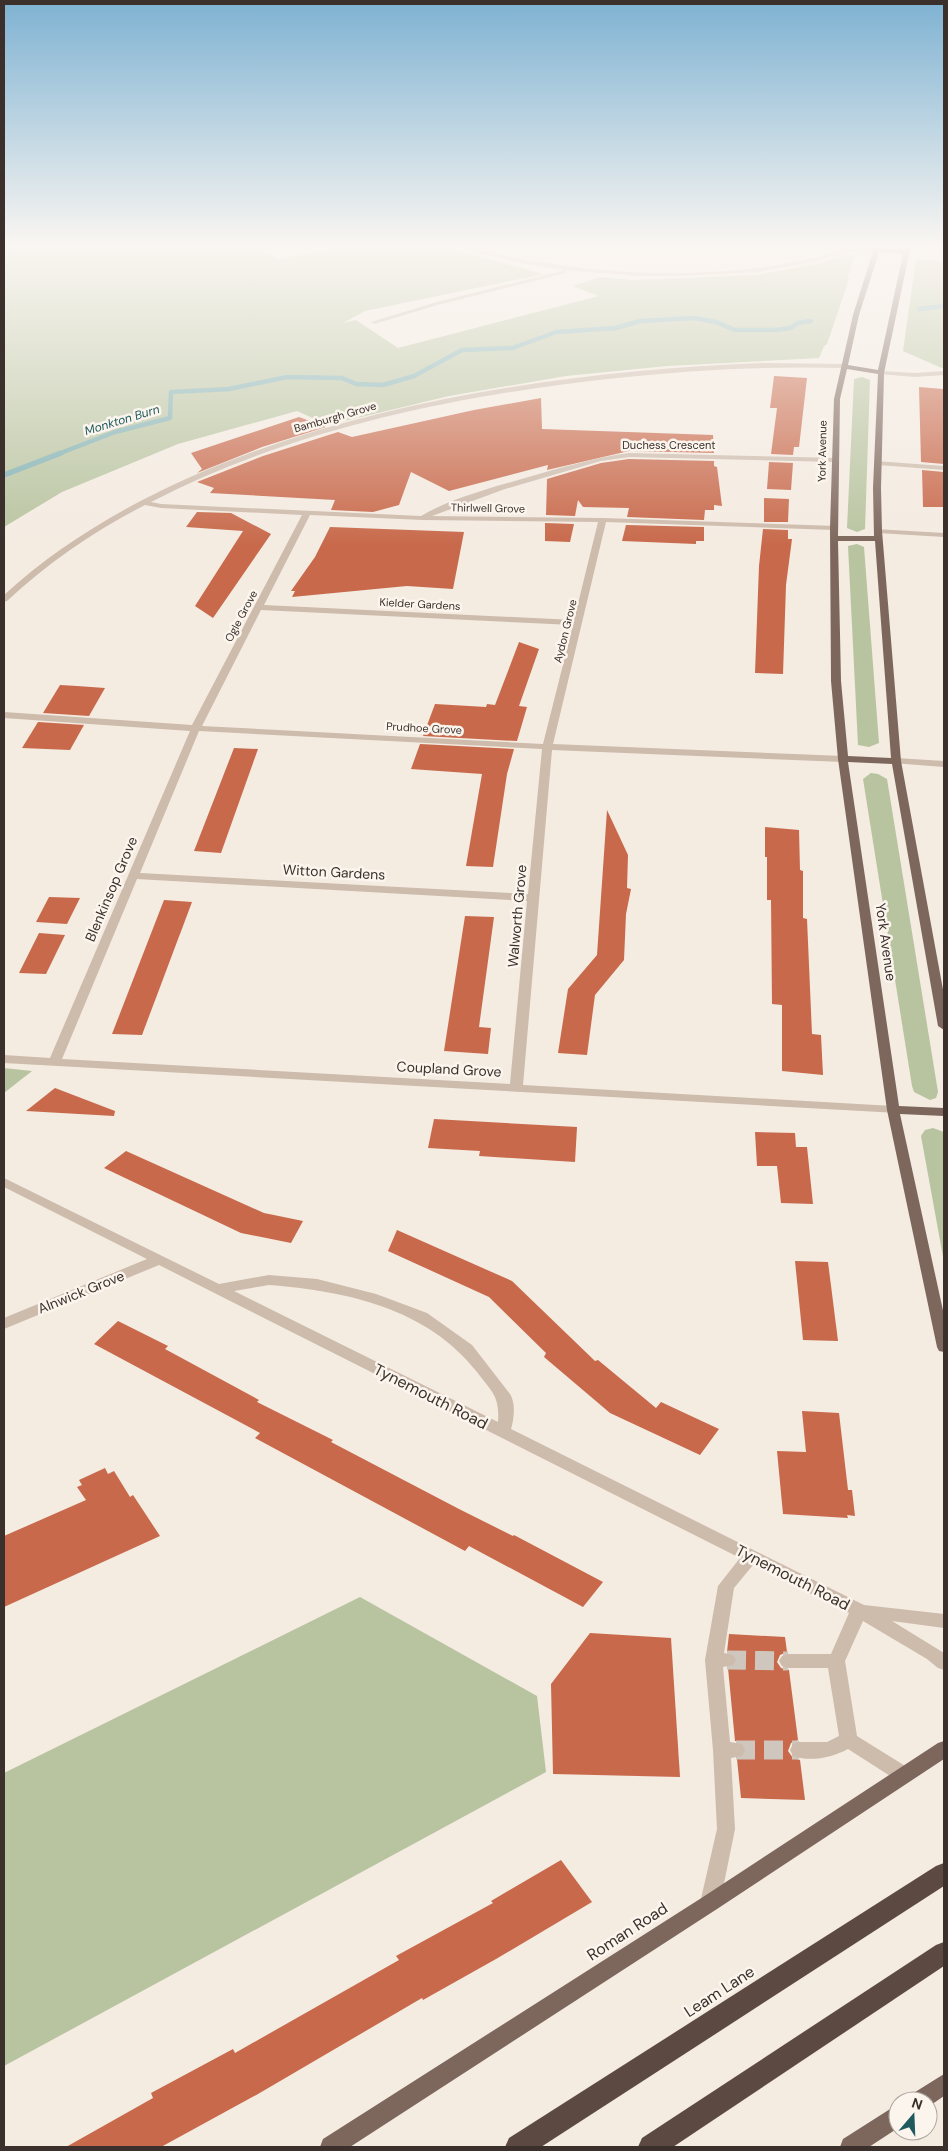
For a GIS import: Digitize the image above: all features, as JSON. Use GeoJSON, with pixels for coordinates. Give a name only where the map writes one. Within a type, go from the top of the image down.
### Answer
{"type":"FeatureCollection","features":[{"type":"Feature","properties":{"kind":"highway","name":"Leam Lane"},"geometry":{"type":"LineString","coordinates":[[518,2147],[944,1873]]}},
{"type":"Feature","properties":{"kind":"highway"},"geometry":{"type":"LineString","coordinates":[[651,2147],[944,1953]]}},
{"type":"Feature","properties":{"kind":"main road","name":"York Avenue"},"geometry":{"type":"LineString","coordinates":[[849,345],[837,399],[834,533],[836,681],[844,759],[893,1110],[944,1347]]}},
{"type":"Feature","properties":{"kind":"main road"},"geometry":{"type":"LineString","coordinates":[[887,345],[881,373],[878,535],[896,761],[944,1026]]}},
{"type":"Feature","properties":{"kind":"main road"},"geometry":{"type":"LineString","coordinates":[[844,366],[881,373]]}},
{"type":"Feature","properties":{"kind":"main road"},"geometry":{"type":"LineString","coordinates":[[834,533],[878,535]]}},
{"type":"Feature","properties":{"kind":"main road"},"geometry":{"type":"LineString","coordinates":[[844,759],[896,761]]}},
{"type":"Feature","properties":{"kind":"main road"},"geometry":{"type":"LineString","coordinates":[[893,1110],[944,1112]]}},
{"type":"Feature","properties":{"kind":"main road","name":"Roman Road"},"geometry":{"type":"LineString","coordinates":[[331,2147],[710,1903],[944,1748]]}},
{"type":"Feature","properties":{"kind":"main road"},"geometry":{"type":"LineString","coordinates":[[850,2147],[888,2122]]}},
{"type":"Feature","properties":{"kind":"street","name":"Bamburgh Grove"},"geometry":{"type":"LineString","coordinates":[[4,599],[52,556],[80,537],[142,502],[239,460],[349,424],[465,398],[603,377],[696,368],[780,364],[844,366]]}},
{"type":"Feature","properties":{"kind":"street"},"geometry":{"type":"LineString","coordinates":[[881,373],[942,374]]}},
{"type":"Feature","properties":{"kind":"street","name":"Duchess Crescent"},"geometry":{"type":"LineString","coordinates":[[423,518],[439,509],[502,487],[600,459],[629,455],[659,455],[836,460]]}},
{"type":"Feature","properties":{"kind":"street"},"geometry":{"type":"LineString","coordinates":[[878,463],[944,468]]}},
{"type":"Feature","properties":{"kind":"street","name":"Thirlwell Grove"},"geometry":{"type":"LineString","coordinates":[[142,502],[160,506],[308,514],[423,518],[603,520],[834,533]]}},
{"type":"Feature","properties":{"kind":"street","name":"Ogle Grove"},"geometry":{"type":"LineString","coordinates":[[195,729],[308,514]]}},
{"type":"Feature","properties":{"kind":"street","name":"Aydon Grove"},"geometry":{"type":"LineString","coordinates":[[547,747],[603,520]]}},
{"type":"Feature","properties":{"kind":"street"},"geometry":{"type":"LineString","coordinates":[[878,535],[944,535]]}},
{"type":"Feature","properties":{"kind":"street","name":"Kielder Gardens"},"geometry":{"type":"LineString","coordinates":[[259,607],[579,623]]}},
{"type":"Feature","properties":{"kind":"street","name":"Prudhoe Grove"},"geometry":{"type":"LineString","coordinates":[[4,715],[195,729],[547,747],[844,759]]}},
{"type":"Feature","properties":{"kind":"street","name":"Blenkinsop Grove"},"geometry":{"type":"LineString","coordinates":[[55,1061],[195,729]]}},
{"type":"Feature","properties":{"kind":"street","name":"Walworth Grove"},"geometry":{"type":"LineString","coordinates":[[516,1088],[547,747]]}},
{"type":"Feature","properties":{"kind":"street"},"geometry":{"type":"LineString","coordinates":[[896,761],[944,764]]}},
{"type":"Feature","properties":{"kind":"street","name":"Witton Gardens"},"geometry":{"type":"LineString","coordinates":[[133,876],[534,898]]}},
{"type":"Feature","properties":{"kind":"street","name":"Coupland Grove"},"geometry":{"type":"LineString","coordinates":[[4,1059],[893,1110]]}},
{"type":"Feature","properties":{"kind":"street","name":"Tynemouth Road"},"geometry":{"type":"LineString","coordinates":[[4,1182],[858,1610],[933,1654],[944,1663]]}},
{"type":"Feature","properties":{"kind":"street","name":"Alnwick Grove"},"geometry":{"type":"LineString","coordinates":[[4,1324],[159,1260]]}},
{"type":"Feature","properties":{"kind":"street"},"geometry":{"type":"LineString","coordinates":[[216,1289],[269,1280],[317,1284],[371,1297],[422,1317],[467,1349],[505,1398],[506,1420],[503,1432]]}},
{"type":"Feature","properties":{"kind":"street"},"geometry":{"type":"LineString","coordinates":[[710,1903],[726,1828],[729,1750],[721,1660],[726,1586],[751,1556]]}},
{"type":"Feature","properties":{"kind":"street"},"geometry":{"type":"LineString","coordinates":[[858,1610],[836,1661],[849,1740],[904,1775]]}},
{"type":"Feature","properties":{"kind":"street","name":"Tynemouth Road"},"geometry":{"type":"LineString","coordinates":[[858,1610],[944,1621]]}},
{"type":"Feature","properties":{"kind":"street"},"geometry":{"type":"LineString","coordinates":[[788,1661],[836,1661]]}},
{"type":"Feature","properties":{"kind":"street"},"geometry":{"type":"LineString","coordinates":[[799,1750],[829,1750],[849,1740]]}},
{"type":"Feature","properties":{"kind":"green space"},"geometry":{"type":"Polygon","coordinates":[[[4,345],[394,345],[398,348],[408,345],[825,345],[819,358],[667,366],[566,376],[449,396],[328,425],[297,411],[178,444],[62,492],[4,527],[4,345]]]}},
{"type":"Feature","properties":{"kind":"green space"},"geometry":{"type":"Polygon","coordinates":[[[904,345],[944,345],[944,369],[903,351],[904,345]]]}},
{"type":"Feature","properties":{"kind":"green space"},"geometry":{"type":"Polygon","coordinates":[[[862,377],[870,380],[865,529],[857,532],[847,528],[854,379],[862,377]]]}},
{"type":"Feature","properties":{"kind":"green space"},"geometry":{"type":"Polygon","coordinates":[[[857,544],[864,547],[879,743],[869,747],[858,745],[848,546],[857,544]]]}},
{"type":"Feature","properties":{"kind":"green space"},"geometry":{"type":"Polygon","coordinates":[[[871,773],[878,774],[887,779],[938,1092],[936,1098],[930,1100],[914,1092],[912,1086],[863,779],[871,773]]]}},
{"type":"Feature","properties":{"kind":"green space"},"geometry":{"type":"Polygon","coordinates":[[[4,1068],[32,1071],[4,1093],[4,1068]]]}},
{"type":"Feature","properties":{"kind":"green space"},"geometry":{"type":"Polygon","coordinates":[[[933,1128],[944,1132],[944,1262],[921,1136],[925,1130],[933,1128]]]}},
{"type":"Feature","properties":{"kind":"green space"},"geometry":{"type":"Polygon","coordinates":[[[360,1597],[537,1696],[546,1772],[4,2066],[4,1773],[360,1597]]]}},
{"type":"Feature","properties":{"kind":"building"},"geometry":{"type":"Polygon","coordinates":[[[774,376],[807,378],[799,447],[794,447],[793,455],[771,454],[777,408],[770,408],[774,376]]]}},
{"type":"Feature","properties":{"kind":"building"},"geometry":{"type":"Polygon","coordinates":[[[919,387],[943,389],[944,464],[921,462],[919,387]]]}},
{"type":"Feature","properties":{"kind":"building"},"geometry":{"type":"Polygon","coordinates":[[[541,398],[542,429],[713,435],[714,453],[629,451],[547,470],[548,465],[449,491],[411,472],[399,505],[373,512],[331,510],[335,500],[210,493],[214,488],[197,482],[263,456],[338,432],[352,437],[474,410],[541,398]]]}},
{"type":"Feature","properties":{"kind":"building"},"geometry":{"type":"Polygon","coordinates":[[[299,417],[326,427],[262,447],[197,473],[202,469],[191,453],[299,417]]]}},
{"type":"Feature","properties":{"kind":"building"},"geometry":{"type":"Polygon","coordinates":[[[629,459],[714,461],[714,466],[717,467],[722,506],[714,505],[714,510],[705,510],[704,520],[627,517],[629,508],[583,507],[578,500],[575,516],[546,515],[547,479],[601,463],[629,459]]]}},
{"type":"Feature","properties":{"kind":"building"},"geometry":{"type":"Polygon","coordinates":[[[769,462],[793,463],[791,490],[767,489],[769,462]]]}},
{"type":"Feature","properties":{"kind":"building"},"geometry":{"type":"Polygon","coordinates":[[[922,470],[944,472],[944,507],[923,507],[922,470]]]}},
{"type":"Feature","properties":{"kind":"building"},"geometry":{"type":"Polygon","coordinates":[[[764,498],[789,499],[788,522],[764,522],[764,498]]]}},
{"type":"Feature","properties":{"kind":"building"},"geometry":{"type":"Polygon","coordinates":[[[197,512],[231,513],[271,534],[213,618],[195,606],[243,531],[186,527],[197,512]]]}},
{"type":"Feature","properties":{"kind":"building"},"geometry":{"type":"Polygon","coordinates":[[[545,523],[574,524],[570,542],[545,541],[545,523]]]}},
{"type":"Feature","properties":{"kind":"building"},"geometry":{"type":"Polygon","coordinates":[[[626,525],[704,527],[704,541],[696,541],[696,544],[622,541],[626,525]]]}},
{"type":"Feature","properties":{"kind":"building"},"geometry":{"type":"Polygon","coordinates":[[[330,527],[464,532],[453,589],[407,586],[292,597],[295,591],[291,591],[315,557],[330,527]]]}},
{"type":"Feature","properties":{"kind":"building"},"geometry":{"type":"Polygon","coordinates":[[[763,529],[788,530],[788,539],[792,539],[786,585],[783,674],[755,673],[759,566],[763,529]]]}},
{"type":"Feature","properties":{"kind":"building"},"geometry":{"type":"Polygon","coordinates":[[[519,642],[539,649],[519,706],[527,707],[517,741],[423,736],[435,704],[486,707],[487,704],[495,705],[519,642]]]}},
{"type":"Feature","properties":{"kind":"building"},"geometry":{"type":"Polygon","coordinates":[[[60,685],[105,688],[89,716],[43,713],[60,685]]]}},
{"type":"Feature","properties":{"kind":"building"},"geometry":{"type":"Polygon","coordinates":[[[38,722],[84,725],[70,750],[22,748],[38,722]]]}},
{"type":"Feature","properties":{"kind":"building"},"geometry":{"type":"Polygon","coordinates":[[[420,744],[514,749],[507,774],[493,867],[466,866],[482,774],[411,769],[420,744]]]}},
{"type":"Feature","properties":{"kind":"building"},"geometry":{"type":"Polygon","coordinates":[[[234,748],[258,749],[221,853],[194,851],[234,748]]]}},
{"type":"Feature","properties":{"kind":"building"},"geometry":{"type":"Polygon","coordinates":[[[607,810],[628,855],[627,888],[631,889],[626,914],[624,960],[595,995],[587,1055],[558,1053],[568,989],[597,955],[607,810]]]}},
{"type":"Feature","properties":{"kind":"building"},"geometry":{"type":"Polygon","coordinates":[[[765,827],[799,830],[800,870],[803,871],[803,918],[807,919],[812,1034],[821,1035],[823,1075],[782,1071],[782,1005],[772,1004],[771,900],[767,900],[765,827]]]}},
{"type":"Feature","properties":{"kind":"building"},"geometry":{"type":"Polygon","coordinates":[[[49,897],[80,898],[67,924],[36,922],[49,897]]]}},
{"type":"Feature","properties":{"kind":"building"},"geometry":{"type":"Polygon","coordinates":[[[164,900],[192,902],[142,1035],[112,1034],[164,900]]]}},
{"type":"Feature","properties":{"kind":"building"},"geometry":{"type":"Polygon","coordinates":[[[465,916],[494,917],[479,1027],[491,1028],[488,1054],[444,1051],[465,916]]]}},
{"type":"Feature","properties":{"kind":"building"},"geometry":{"type":"Polygon","coordinates":[[[39,933],[65,935],[46,974],[19,973],[39,933]]]}},
{"type":"Feature","properties":{"kind":"building"},"geometry":{"type":"Polygon","coordinates":[[[55,1088],[115,1111],[114,1116],[26,1111],[55,1088]]]}},
{"type":"Feature","properties":{"kind":"building"},"geometry":{"type":"Polygon","coordinates":[[[434,1119],[577,1127],[575,1162],[479,1156],[480,1151],[428,1148],[434,1119]]]}},
{"type":"Feature","properties":{"kind":"building"},"geometry":{"type":"Polygon","coordinates":[[[755,1132],[795,1133],[796,1147],[807,1147],[813,1204],[781,1203],[777,1166],[757,1166],[755,1132]]]}},
{"type":"Feature","properties":{"kind":"building"},"geometry":{"type":"Polygon","coordinates":[[[126,1151],[264,1213],[303,1221],[291,1243],[241,1233],[104,1168],[126,1151]]]}},
{"type":"Feature","properties":{"kind":"building"},"geometry":{"type":"Polygon","coordinates":[[[397,1230],[512,1281],[595,1361],[598,1360],[656,1408],[661,1402],[719,1429],[700,1455],[610,1413],[544,1357],[546,1353],[489,1297],[388,1251],[397,1230]]]}},
{"type":"Feature","properties":{"kind":"building"},"geometry":{"type":"Polygon","coordinates":[[[795,1261],[828,1262],[838,1341],[803,1340],[795,1261]]]}},
{"type":"Feature","properties":{"kind":"building"},"geometry":{"type":"Polygon","coordinates":[[[118,1321],[168,1346],[165,1349],[259,1400],[257,1402],[333,1440],[331,1442],[603,1582],[583,1607],[469,1546],[465,1551],[255,1438],[260,1433],[94,1344],[118,1321]]]}},
{"type":"Feature","properties":{"kind":"building"},"geometry":{"type":"Polygon","coordinates":[[[802,1411],[839,1413],[848,1490],[852,1490],[855,1516],[847,1515],[848,1518],[783,1514],[777,1451],[806,1452],[802,1411]]]}},
{"type":"Feature","properties":{"kind":"building"},"geometry":{"type":"Polygon","coordinates":[[[105,1468],[108,1474],[114,1471],[130,1497],[133,1495],[160,1536],[4,1607],[4,1536],[86,1500],[77,1487],[82,1485],[79,1480],[105,1468]]]}},
{"type":"Feature","properties":{"kind":"building"},"geometry":{"type":"Polygon","coordinates":[[[590,1633],[671,1638],[680,1777],[553,1774],[551,1684],[590,1633]]]}},
{"type":"Feature","properties":{"kind":"building"},"geometry":{"type":"Polygon","coordinates":[[[729,1634],[785,1637],[787,1652],[780,1655],[777,1662],[781,1668],[789,1670],[798,1740],[791,1743],[788,1751],[793,1758],[800,1760],[805,1800],[741,1798],[737,1759],[744,1757],[747,1749],[742,1742],[735,1741],[728,1668],[735,1666],[738,1659],[733,1653],[727,1652],[729,1634]]]}},
{"type":"Feature","properties":{"kind":"building"},"geometry":{"type":"Polygon","coordinates":[[[561,1860],[592,1902],[496,1959],[423,2000],[422,1998],[258,2094],[161,2147],[66,2147],[153,2098],[151,2093],[233,2049],[235,2053],[399,1960],[396,1956],[493,1903],[491,1901],[561,1860]]]}},
{"type":"Feature","properties":{"kind":"waterway","name":"Monkton Burn"},"geometry":{"type":"LineString","coordinates":[[58,454],[115,432],[170,418],[171,392],[229,389],[287,377],[342,378],[356,384],[383,385],[414,376],[462,350],[513,348],[520,345]]}},
{"type":"Feature","properties":{"kind":"waterway","name":"Monkton Burn"},"geometry":{"type":"LineString","coordinates":[[4,475],[61,453]]}},
{"type":"Feature","properties":{"kind":"tunnel"},"geometry":{"type":"LineString","coordinates":[[727,1660],[788,1661]]}},
{"type":"Feature","properties":{"kind":"tunnel"},"geometry":{"type":"LineString","coordinates":[[736,1750],[799,1750]]}}]}
